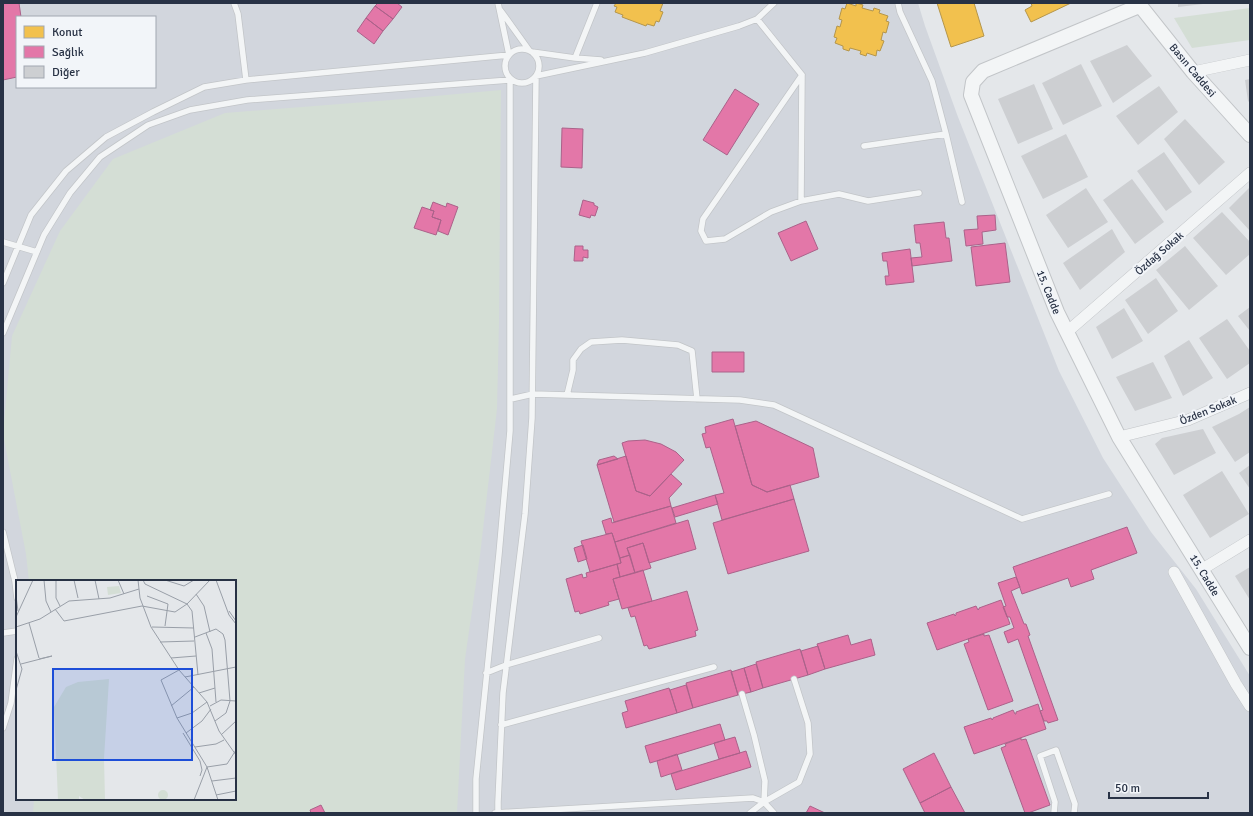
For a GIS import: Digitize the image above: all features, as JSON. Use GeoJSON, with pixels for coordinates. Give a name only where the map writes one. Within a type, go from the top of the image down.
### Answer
{"type":"FeatureCollection","features":[{"type":"Feature","properties":{"kind":"street","name":"Basın Caddesi"},"geometry":{"type":"LineString","coordinates":[[1139,4],[1193,72],[1250,135]]}},
{"type":"Feature","properties":{"kind":"street","name":"15. Cadde"},"geometry":{"type":"LineString","coordinates":[[1139,4],[983,70],[973,82],[972,95],[1057,312],[1119,438],[1181,535],[1250,648]]}},
{"type":"Feature","properties":{"kind":"street"},"geometry":{"type":"LineString","coordinates":[[1193,72],[1250,60]]}},
{"type":"Feature","properties":{"kind":"street","name":"Özdağ Sokak"},"geometry":{"type":"LineString","coordinates":[[1067,332],[1250,173]]}},
{"type":"Feature","properties":{"kind":"street","name":"Özden Sokak"},"geometry":{"type":"LineString","coordinates":[[1119,438],[1188,420],[1250,393]]}},
{"type":"Feature","properties":{"kind":"street"},"geometry":{"type":"LineString","coordinates":[[1201,570],[1250,540]]}},
{"type":"Feature","properties":{"kind":"street"},"geometry":{"type":"LineString","coordinates":[[1174,572],[1236,684],[1250,706]]}},
{"type":"Feature","properties":{"kind":"lane"},"geometry":{"type":"LineString","coordinates":[[234,3],[238,14],[246,80]]}},
{"type":"Feature","properties":{"kind":"lane"},"geometry":{"type":"LineString","coordinates":[[576,58],[597,3]]}},
{"type":"Feature","properties":{"kind":"lane"},"geometry":{"type":"LineString","coordinates":[[3,333],[44,235],[70,193],[100,156],[148,125],[190,110],[247,100],[510,80],[521,84],[527,83],[532,81],[536,76],[652,51],[739,26],[757,19],[774,3]]}},
{"type":"Feature","properties":{"kind":"lane"},"geometry":{"type":"LineString","coordinates":[[898,3],[900,12],[932,81],[962,202]]}},
{"type":"Feature","properties":{"kind":"lane"},"geometry":{"type":"LineString","coordinates":[[498,6],[509,55]]}},
{"type":"Feature","properties":{"kind":"lane"},"geometry":{"type":"LineString","coordinates":[[498,6],[530,51],[538,59],[539,65],[536,76],[533,394],[525,514],[506,665],[501,725],[497,813],[738,798],[753,798],[764,802],[774,813]]}},
{"type":"Feature","properties":{"kind":"lane"},"geometry":{"type":"LineString","coordinates":[[757,19],[802,75],[801,202]]}},
{"type":"Feature","properties":{"kind":"lane"},"geometry":{"type":"LineString","coordinates":[[476,813],[476,779],[510,431],[510,80],[504,70],[506,59],[518,49],[576,58],[609,61]]}},
{"type":"Feature","properties":{"kind":"lane"},"geometry":{"type":"LineString","coordinates":[[3,283],[32,215],[66,171],[106,137],[204,88],[246,80],[509,55]]}},
{"type":"Feature","properties":{"kind":"lane"},"geometry":{"type":"LineString","coordinates":[[802,75],[703,219],[701,231],[706,241],[725,239],[771,212],[801,202],[839,194],[868,202],[919,193]]}},
{"type":"Feature","properties":{"kind":"lane"},"geometry":{"type":"LineString","coordinates":[[864,146],[946,134]]}},
{"type":"Feature","properties":{"kind":"lane"},"geometry":{"type":"LineString","coordinates":[[3,242],[37,252]]}},
{"type":"Feature","properties":{"kind":"lane"},"geometry":{"type":"LineString","coordinates":[[567,395],[573,370],[573,360],[581,349],[591,342],[622,340],[678,345],[692,351],[697,399]]}},
{"type":"Feature","properties":{"kind":"lane"},"geometry":{"type":"LineString","coordinates":[[511,399],[533,394],[740,400],[774,405],[1022,520],[1109,494]]}},
{"type":"Feature","properties":{"kind":"lane"},"geometry":{"type":"LineString","coordinates":[[3,532],[16,590]]}},
{"type":"Feature","properties":{"kind":"lane"},"geometry":{"type":"LineString","coordinates":[[3,633],[16,630]]}},
{"type":"Feature","properties":{"kind":"lane"},"geometry":{"type":"LineString","coordinates":[[486,672],[599,638]]}},
{"type":"Feature","properties":{"kind":"lane"},"geometry":{"type":"LineString","coordinates":[[501,725],[714,667]]}},
{"type":"Feature","properties":{"kind":"lane"},"geometry":{"type":"LineString","coordinates":[[3,728],[12,702],[16,668]]}},
{"type":"Feature","properties":{"kind":"lane"},"geometry":{"type":"LineString","coordinates":[[750,813],[764,802],[799,782],[810,754],[808,723],[794,679]]}},
{"type":"Feature","properties":{"kind":"lane"},"geometry":{"type":"LineString","coordinates":[[742,694],[754,735],[765,782],[764,802]]}},
{"type":"Feature","properties":{"kind":"lane"},"geometry":{"type":"LineString","coordinates":[[1054,813],[1056,802],[1040,756],[1056,750],[1075,804],[1074,813]]}},
{"type":"Feature","properties":{"kind":"shaded area"},"geometry":{"type":"Polygon","coordinates":[[[3,3],[918,3],[958,117],[1059,371],[1103,458],[1151,532],[1196,589],[1250,676],[1250,813],[3,813],[3,3]]]}},
{"type":"Feature","properties":{"kind":"shaded area"},"geometry":{"type":"Polygon","coordinates":[[[1250,8],[1250,40],[1192,48],[1174,18],[1250,8]]]}},
{"type":"Feature","properties":{"kind":"shaded area"},"geometry":{"type":"Polygon","coordinates":[[[501,90],[497,409],[480,555],[465,659],[457,813],[33,813],[34,800],[236,800],[236,580],[29,580],[26,554],[3,434],[12,336],[60,231],[113,159],[225,113],[501,90]]]}},
{"type":"Feature","properties":{"kind":"building: Konut"},"geometry":{"type":"Polygon","coordinates":[[[616,3],[663,3],[660,11],[663,12],[659,22],[656,21],[654,26],[647,24],[646,26],[622,17],[623,15],[615,12],[617,7],[614,6],[616,3]]]}},
{"type":"Feature","properties":{"kind":"building: Konut"},"geometry":{"type":"Polygon","coordinates":[[[847,3],[856,6],[856,3],[863,5],[862,8],[873,11],[874,8],[880,10],[879,13],[888,16],[886,21],[889,22],[886,33],[883,32],[881,40],[884,41],[880,51],[877,50],[876,56],[867,53],[866,56],[860,54],[861,51],[850,48],[849,51],[843,49],[843,46],[835,43],[837,38],[834,37],[837,26],[840,27],[842,20],[839,19],[842,8],[845,9],[847,3]]]}},
{"type":"Feature","properties":{"kind":"building: Konut"},"geometry":{"type":"Polygon","coordinates":[[[937,3],[974,3],[984,36],[951,47],[937,3]]]}},
{"type":"Feature","properties":{"kind":"building: Konut"},"geometry":{"type":"Polygon","coordinates":[[[1031,3],[1071,3],[1031,22],[1025,10],[1032,6],[1031,3]]]}},
{"type":"Feature","properties":{"kind":"building: Sağlık"},"geometry":{"type":"Polygon","coordinates":[[[3,3],[19,3],[21,16],[16,16],[16,77],[3,80],[3,3]]]}},
{"type":"Feature","properties":{"kind":"building: Sağlık"},"geometry":{"type":"Polygon","coordinates":[[[378,3],[397,3],[402,7],[393,19],[375,6],[378,3]]]}},
{"type":"Feature","properties":{"kind":"building: Sağlık"},"geometry":{"type":"Polygon","coordinates":[[[375,6],[393,19],[383,31],[366,18],[375,6]]]}},
{"type":"Feature","properties":{"kind":"building: Sağlık"},"geometry":{"type":"Polygon","coordinates":[[[366,18],[383,31],[374,44],[357,31],[366,18]]]}},
{"type":"Feature","properties":{"kind":"building: Sağlık"},"geometry":{"type":"Polygon","coordinates":[[[735,89],[759,104],[727,155],[703,140],[735,89]]]}},
{"type":"Feature","properties":{"kind":"building: Sağlık"},"geometry":{"type":"Polygon","coordinates":[[[562,128],[583,129],[582,168],[561,167],[562,128]]]}},
{"type":"Feature","properties":{"kind":"building: Sağlık"},"geometry":{"type":"Polygon","coordinates":[[[583,200],[594,203],[594,205],[598,207],[595,216],[591,215],[590,218],[579,215],[583,200]]]}},
{"type":"Feature","properties":{"kind":"building: Sağlık"},"geometry":{"type":"Polygon","coordinates":[[[433,202],[446,207],[447,203],[458,207],[448,235],[438,231],[441,220],[432,217],[434,211],[430,210],[433,202]]]}},
{"type":"Feature","properties":{"kind":"building: Sağlık"},"geometry":{"type":"Polygon","coordinates":[[[422,207],[434,211],[432,217],[441,220],[436,235],[414,228],[422,207]]]}},
{"type":"Feature","properties":{"kind":"building: Sağlık"},"geometry":{"type":"Polygon","coordinates":[[[995,215],[996,230],[982,232],[983,244],[966,246],[964,230],[978,229],[977,216],[995,215]]]}},
{"type":"Feature","properties":{"kind":"building: Sağlık"},"geometry":{"type":"Polygon","coordinates":[[[806,221],[818,249],[791,261],[778,233],[806,221]]]}},
{"type":"Feature","properties":{"kind":"building: Sağlık"},"geometry":{"type":"Polygon","coordinates":[[[944,222],[946,238],[949,238],[952,261],[912,266],[911,258],[922,257],[920,243],[916,243],[914,225],[944,222]]]}},
{"type":"Feature","properties":{"kind":"building: Sağlık"},"geometry":{"type":"Polygon","coordinates":[[[1005,243],[1010,282],[976,286],[971,247],[1005,243]]]}},
{"type":"Feature","properties":{"kind":"building: Sağlık"},"geometry":{"type":"Polygon","coordinates":[[[575,246],[583,246],[583,250],[588,250],[588,258],[583,257],[583,261],[574,261],[575,246]]]}},
{"type":"Feature","properties":{"kind":"building: Sağlık"},"geometry":{"type":"Polygon","coordinates":[[[910,249],[914,282],[886,285],[885,276],[889,276],[887,261],[883,261],[882,253],[910,249]]]}},
{"type":"Feature","properties":{"kind":"building: Sağlık"},"geometry":{"type":"Polygon","coordinates":[[[712,352],[744,352],[744,372],[712,372],[712,352]]]}},
{"type":"Feature","properties":{"kind":"building: Sağlık"},"geometry":{"type":"Polygon","coordinates":[[[733,419],[752,485],[767,492],[790,485],[794,499],[722,520],[715,495],[724,493],[710,447],[706,448],[702,434],[706,433],[705,427],[733,419]]]}},
{"type":"Feature","properties":{"kind":"building: Sağlık"},"geometry":{"type":"Polygon","coordinates":[[[756,421],[813,448],[819,477],[767,492],[752,485],[735,426],[756,421]]]}},
{"type":"Feature","properties":{"kind":"building: Sağlık"},"geometry":{"type":"Polygon","coordinates":[[[645,440],[661,444],[676,452],[684,460],[650,496],[636,491],[622,443],[628,441],[645,440]]]}},
{"type":"Feature","properties":{"kind":"building: Sağlık"},"geometry":{"type":"Polygon","coordinates":[[[614,456],[618,459],[597,465],[599,460],[614,456]]]}},
{"type":"Feature","properties":{"kind":"building: Sağlık"},"geometry":{"type":"Polygon","coordinates":[[[626,456],[636,491],[650,496],[671,474],[682,484],[669,498],[671,506],[614,522],[597,465],[626,456]]]}},
{"type":"Feature","properties":{"kind":"building: Sağlık"},"geometry":{"type":"Polygon","coordinates":[[[715,495],[718,504],[675,517],[672,508],[715,495]]]}},
{"type":"Feature","properties":{"kind":"building: Sağlık"},"geometry":{"type":"Polygon","coordinates":[[[794,499],[809,551],[728,574],[713,523],[794,499]]]}},
{"type":"Feature","properties":{"kind":"building: Sağlık"},"geometry":{"type":"Polygon","coordinates":[[[671,506],[676,523],[615,542],[612,533],[606,534],[602,521],[611,518],[612,523],[671,506]]]}},
{"type":"Feature","properties":{"kind":"building: Sağlık"},"geometry":{"type":"Polygon","coordinates":[[[688,520],[696,549],[649,563],[643,543],[627,548],[630,555],[620,558],[615,542],[688,520]]]}},
{"type":"Feature","properties":{"kind":"building: Sağlık"},"geometry":{"type":"Polygon","coordinates":[[[1127,527],[1137,553],[1091,570],[1094,579],[1071,587],[1068,578],[1022,594],[1013,567],[1127,527]]]}},
{"type":"Feature","properties":{"kind":"building: Sağlık"},"geometry":{"type":"Polygon","coordinates":[[[612,533],[621,563],[590,572],[581,541],[612,533]]]}},
{"type":"Feature","properties":{"kind":"building: Sağlık"},"geometry":{"type":"Polygon","coordinates":[[[643,543],[651,568],[635,573],[627,548],[643,543]]]}},
{"type":"Feature","properties":{"kind":"building: Sağlık"},"geometry":{"type":"Polygon","coordinates":[[[583,545],[587,559],[578,562],[574,548],[583,545]]]}},
{"type":"Feature","properties":{"kind":"building: Sağlık"},"geometry":{"type":"Polygon","coordinates":[[[630,555],[635,573],[620,577],[617,564],[621,563],[620,558],[630,555]]]}},
{"type":"Feature","properties":{"kind":"building: Sağlık"},"geometry":{"type":"Polygon","coordinates":[[[617,564],[620,577],[613,579],[619,599],[608,602],[609,605],[580,614],[579,611],[575,612],[566,579],[582,574],[583,578],[587,577],[586,573],[617,564]]]}},
{"type":"Feature","properties":{"kind":"building: Sağlık"},"geometry":{"type":"Polygon","coordinates":[[[643,570],[652,601],[622,609],[613,579],[643,570]]]}},
{"type":"Feature","properties":{"kind":"building: Sağlık"},"geometry":{"type":"Polygon","coordinates":[[[1016,577],[1020,587],[1011,591],[1024,624],[1026,624],[1030,635],[1028,636],[1058,720],[1048,723],[1047,721],[1044,721],[1040,711],[1043,710],[1018,639],[1008,643],[1004,632],[1014,628],[1010,617],[1007,617],[1003,607],[1006,606],[998,583],[1016,577]]]}},
{"type":"Feature","properties":{"kind":"building: Sağlık"},"geometry":{"type":"Polygon","coordinates":[[[687,591],[698,630],[695,631],[696,636],[649,649],[647,645],[644,646],[635,616],[631,617],[628,608],[687,591]]]}},
{"type":"Feature","properties":{"kind":"building: Sağlık"},"geometry":{"type":"Polygon","coordinates":[[[1001,600],[1010,624],[937,650],[927,623],[954,614],[955,616],[956,613],[976,606],[978,610],[979,608],[1001,600]]]}},
{"type":"Feature","properties":{"kind":"building: Sağlık"},"geometry":{"type":"Polygon","coordinates":[[[984,634],[984,636],[989,635],[1013,701],[988,710],[964,644],[969,642],[968,639],[984,634]]]}},
{"type":"Feature","properties":{"kind":"building: Sağlık"},"geometry":{"type":"Polygon","coordinates":[[[848,635],[851,645],[871,639],[875,655],[825,669],[817,644],[848,635]]]}},
{"type":"Feature","properties":{"kind":"building: Sağlık"},"geometry":{"type":"Polygon","coordinates":[[[818,646],[825,669],[808,675],[801,651],[818,646]]]}},
{"type":"Feature","properties":{"kind":"building: Sağlık"},"geometry":{"type":"Polygon","coordinates":[[[800,649],[808,675],[763,688],[756,662],[800,649]]]}},
{"type":"Feature","properties":{"kind":"building: Sağlık"},"geometry":{"type":"Polygon","coordinates":[[[756,664],[763,688],[751,692],[744,668],[756,664]]]}},
{"type":"Feature","properties":{"kind":"building: Sağlık"},"geometry":{"type":"Polygon","coordinates":[[[744,668],[751,692],[738,695],[731,672],[744,668]]]}},
{"type":"Feature","properties":{"kind":"building: Sağlık"},"geometry":{"type":"Polygon","coordinates":[[[731,670],[738,695],[693,708],[686,683],[731,670]]]}},
{"type":"Feature","properties":{"kind":"building: Sağlık"},"geometry":{"type":"Polygon","coordinates":[[[686,685],[693,708],[677,713],[670,690],[686,685]]]}},
{"type":"Feature","properties":{"kind":"building: Sağlık"},"geometry":{"type":"Polygon","coordinates":[[[669,688],[677,713],[626,728],[622,713],[628,711],[625,701],[669,688]]]}},
{"type":"Feature","properties":{"kind":"building: Sağlık"},"geometry":{"type":"Polygon","coordinates":[[[1038,704],[1046,729],[974,754],[964,727],[991,718],[992,720],[993,718],[1013,710],[1016,714],[1016,712],[1038,704]]]}},
{"type":"Feature","properties":{"kind":"building: Sağlık"},"geometry":{"type":"Polygon","coordinates":[[[720,724],[725,740],[650,763],[645,746],[720,724]]]}},
{"type":"Feature","properties":{"kind":"building: Sağlık"},"geometry":{"type":"Polygon","coordinates":[[[735,737],[740,753],[719,759],[714,743],[735,737]]]}},
{"type":"Feature","properties":{"kind":"building: Sağlık"},"geometry":{"type":"Polygon","coordinates":[[[1021,738],[1021,740],[1026,739],[1050,805],[1028,813],[1025,813],[1001,748],[1006,746],[1005,744],[1021,738]]]}},
{"type":"Feature","properties":{"kind":"building: Sağlık"},"geometry":{"type":"Polygon","coordinates":[[[746,751],[751,767],[676,790],[671,774],[746,751]]]}},
{"type":"Feature","properties":{"kind":"building: Sağlık"},"geometry":{"type":"Polygon","coordinates":[[[934,753],[951,787],[920,803],[903,769],[934,753]]]}},
{"type":"Feature","properties":{"kind":"building: Sağlık"},"geometry":{"type":"Polygon","coordinates":[[[677,754],[682,770],[661,777],[657,761],[677,754]]]}},
{"type":"Feature","properties":{"kind":"building: Sağlık"},"geometry":{"type":"Polygon","coordinates":[[[951,787],[965,813],[925,813],[920,803],[951,787]]]}},
{"type":"Feature","properties":{"kind":"building: Sağlık"},"geometry":{"type":"Polygon","coordinates":[[[321,805],[325,813],[311,813],[310,810],[321,805]]]}},
{"type":"Feature","properties":{"kind":"building: Sağlık"},"geometry":{"type":"Polygon","coordinates":[[[810,806],[825,813],[806,813],[810,806]]]}},
{"type":"Feature","properties":{"kind":"building: Diğer"},"geometry":{"type":"Polygon","coordinates":[[[1178,3],[1203,3],[1203,4],[1178,7],[1178,3]]]}},
{"type":"Feature","properties":{"kind":"building: Diğer"},"geometry":{"type":"Polygon","coordinates":[[[1127,45],[1152,76],[1113,103],[1090,61],[1127,45]]]}},
{"type":"Feature","properties":{"kind":"building: Diğer"},"geometry":{"type":"Polygon","coordinates":[[[1081,64],[1102,106],[1063,125],[1042,83],[1081,64]]]}},
{"type":"Feature","properties":{"kind":"building: Diğer"},"geometry":{"type":"Polygon","coordinates":[[[1250,79],[1250,103],[1248,101],[1245,80],[1250,79]]]}},
{"type":"Feature","properties":{"kind":"building: Diğer"},"geometry":{"type":"Polygon","coordinates":[[[1034,84],[1053,129],[1018,144],[998,99],[1034,84]]]}},
{"type":"Feature","properties":{"kind":"building: Diğer"},"geometry":{"type":"Polygon","coordinates":[[[1159,86],[1178,112],[1138,145],[1116,116],[1159,86]]]}},
{"type":"Feature","properties":{"kind":"building: Diğer"},"geometry":{"type":"Polygon","coordinates":[[[1185,119],[1225,162],[1199,185],[1164,139],[1185,119]]]}},
{"type":"Feature","properties":{"kind":"building: Diğer"},"geometry":{"type":"Polygon","coordinates":[[[1066,134],[1088,177],[1043,199],[1021,156],[1066,134]]]}},
{"type":"Feature","properties":{"kind":"building: Diğer"},"geometry":{"type":"Polygon","coordinates":[[[1164,152],[1192,192],[1166,211],[1137,171],[1164,152]]]}},
{"type":"Feature","properties":{"kind":"building: Diğer"},"geometry":{"type":"Polygon","coordinates":[[[1132,179],[1164,222],[1135,244],[1103,200],[1132,179]]]}},
{"type":"Feature","properties":{"kind":"building: Diğer"},"geometry":{"type":"Polygon","coordinates":[[[1250,187],[1250,231],[1229,208],[1250,187]]]}},
{"type":"Feature","properties":{"kind":"building: Diğer"},"geometry":{"type":"Polygon","coordinates":[[[1086,188],[1108,222],[1068,248],[1046,215],[1086,188]]]}},
{"type":"Feature","properties":{"kind":"building: Diğer"},"geometry":{"type":"Polygon","coordinates":[[[1222,212],[1250,242],[1250,254],[1226,275],[1193,238],[1222,212]]]}},
{"type":"Feature","properties":{"kind":"building: Diğer"},"geometry":{"type":"Polygon","coordinates":[[[1112,229],[1125,252],[1080,290],[1063,263],[1112,229]]]}},
{"type":"Feature","properties":{"kind":"building: Diğer"},"geometry":{"type":"Polygon","coordinates":[[[1185,246],[1218,286],[1189,310],[1156,270],[1185,246]]]}},
{"type":"Feature","properties":{"kind":"building: Diğer"},"geometry":{"type":"Polygon","coordinates":[[[1156,278],[1178,311],[1148,334],[1125,300],[1156,278]]]}},
{"type":"Feature","properties":{"kind":"building: Diğer"},"geometry":{"type":"Polygon","coordinates":[[[1250,307],[1250,331],[1238,316],[1250,307]]]}},
{"type":"Feature","properties":{"kind":"building: Diğer"},"geometry":{"type":"Polygon","coordinates":[[[1124,308],[1143,341],[1112,359],[1096,327],[1124,308]]]}},
{"type":"Feature","properties":{"kind":"building: Diğer"},"geometry":{"type":"Polygon","coordinates":[[[1227,319],[1250,351],[1250,363],[1227,379],[1199,338],[1227,319]]]}},
{"type":"Feature","properties":{"kind":"building: Diğer"},"geometry":{"type":"Polygon","coordinates":[[[1189,340],[1213,378],[1183,396],[1164,356],[1189,340]]]}},
{"type":"Feature","properties":{"kind":"building: Diğer"},"geometry":{"type":"Polygon","coordinates":[[[1153,362],[1172,398],[1135,411],[1116,377],[1153,362]]]}},
{"type":"Feature","properties":{"kind":"building: Diğer"},"geometry":{"type":"Polygon","coordinates":[[[1250,407],[1250,452],[1235,462],[1212,427],[1250,407]]]}},
{"type":"Feature","properties":{"kind":"building: Diğer"},"geometry":{"type":"Polygon","coordinates":[[[1203,429],[1216,453],[1174,475],[1155,444],[1162,438],[1203,429]]]}},
{"type":"Feature","properties":{"kind":"building: Diğer"},"geometry":{"type":"Polygon","coordinates":[[[1250,465],[1250,489],[1239,473],[1250,465]]]}},
{"type":"Feature","properties":{"kind":"building: Diğer"},"geometry":{"type":"Polygon","coordinates":[[[1222,471],[1249,514],[1210,538],[1183,495],[1222,471]]]}},
{"type":"Feature","properties":{"kind":"building: Diğer"},"geometry":{"type":"Polygon","coordinates":[[[1250,567],[1250,600],[1235,576],[1250,567]]]}}]}
